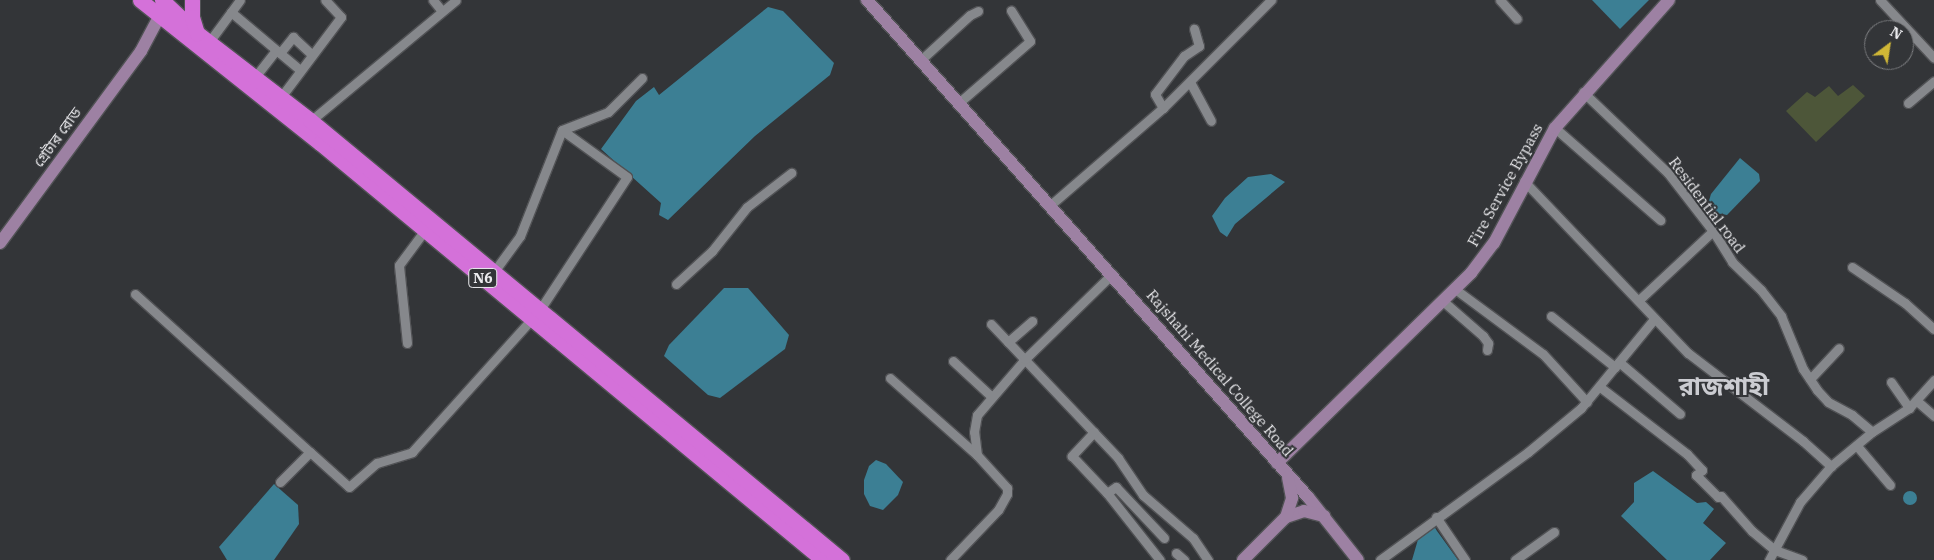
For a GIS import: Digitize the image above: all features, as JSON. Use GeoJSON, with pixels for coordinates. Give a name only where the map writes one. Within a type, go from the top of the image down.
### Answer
{"type":"FeatureCollection","features":[{"type":"Feature","properties":{"kind":"highway","name":"N6"},"geometry":{"type":"LineString","coordinates":[[140,0],[167,9],[281,98],[307,125],[425,230],[535,315],[842,560]]}},
{"type":"Feature","properties":{"kind":"highway","name":"গ্রেটার রোড"},"geometry":{"type":"LineString","coordinates":[[167,9],[187,0]]}},
{"type":"Feature","properties":{"kind":"highway"},"geometry":{"type":"LineString","coordinates":[[192,0],[192,17],[203,37]]}},
{"type":"Feature","properties":{"kind":"highway","name":"N6"},"geometry":{"type":"LineString","coordinates":[[167,9],[307,125],[493,272],[535,315],[823,560]]}},
{"type":"Feature","properties":{"kind":"main road","name":"Rajshahi Medical College Road"},"geometry":{"type":"LineString","coordinates":[[867,0],[1283,467]]}},
{"type":"Feature","properties":{"kind":"main road","name":"Rajshahi Medical College Road"},"geometry":{"type":"LineString","coordinates":[[874,0],[1054,202],[1283,467]]}},
{"type":"Feature","properties":{"kind":"main road","name":"Fire Service Bypass"},"geometry":{"type":"LineString","coordinates":[[1283,467],[1444,302],[1494,243],[1524,181],[1554,128],[1583,92],[1668,0]]}},
{"type":"Feature","properties":{"kind":"main road","name":"গ্রেটার রোড"},"geometry":{"type":"LineString","coordinates":[[0,243],[141,51],[167,9]]}},
{"type":"Feature","properties":{"kind":"main road"},"geometry":{"type":"LineString","coordinates":[[1243,560],[1286,517],[1292,503],[1291,488],[1283,467]]}},
{"type":"Feature","properties":{"kind":"main road"},"geometry":{"type":"LineString","coordinates":[[1283,467],[1358,560]]}},
{"type":"Feature","properties":{"kind":"main road"},"geometry":{"type":"LineString","coordinates":[[1286,517],[1304,511],[1324,516]]}},
{"type":"Feature","properties":{"kind":"street"},"geometry":{"type":"LineString","coordinates":[[203,37],[231,12],[240,0]]}},
{"type":"Feature","properties":{"kind":"street"},"geometry":{"type":"LineString","coordinates":[[281,98],[341,17],[325,0]]}},
{"type":"Feature","properties":{"kind":"street"},"geometry":{"type":"LineString","coordinates":[[432,0],[442,11]]}},
{"type":"Feature","properties":{"kind":"street"},"geometry":{"type":"LineString","coordinates":[[307,125],[456,0]]}},
{"type":"Feature","properties":{"kind":"street"},"geometry":{"type":"LineString","coordinates":[[1054,202],[1163,108],[1271,0]]}},
{"type":"Feature","properties":{"kind":"street"},"geometry":{"type":"LineString","coordinates":[[1500,0],[1517,19]]}},
{"type":"Feature","properties":{"kind":"street"},"geometry":{"type":"LineString","coordinates":[[1880,0],[1934,58]]}},
{"type":"Feature","properties":{"kind":"street"},"geometry":{"type":"LineString","coordinates":[[924,57],[970,15],[978,11]]}},
{"type":"Feature","properties":{"kind":"street"},"geometry":{"type":"LineString","coordinates":[[962,100],[1030,40],[1011,11]]}},
{"type":"Feature","properties":{"kind":"street"},"geometry":{"type":"LineString","coordinates":[[231,12],[300,70]]}},
{"type":"Feature","properties":{"kind":"street"},"geometry":{"type":"LineString","coordinates":[[1163,108],[1155,94],[1184,56],[1199,46],[1194,29]]}},
{"type":"Feature","properties":{"kind":"street"},"geometry":{"type":"LineString","coordinates":[[254,77],[293,38],[312,54]]}},
{"type":"Feature","properties":{"kind":"street"},"geometry":{"type":"LineString","coordinates":[[493,272],[520,236],[562,130],[608,112],[642,78]]}},
{"type":"Feature","properties":{"kind":"street"},"geometry":{"type":"LineString","coordinates":[[1908,103],[1934,81]]}},
{"type":"Feature","properties":{"kind":"street"},"geometry":{"type":"LineString","coordinates":[[1190,82],[1211,121]]}},
{"type":"Feature","properties":{"kind":"street","name":"Residential road"},"geometry":{"type":"LineString","coordinates":[[1583,92],[1668,173],[1713,231],[1732,262],[1761,290],[1781,316],[1810,379],[1828,402],[1852,415],[1872,432]]}},
{"type":"Feature","properties":{"kind":"street"},"geometry":{"type":"LineString","coordinates":[[1554,128],[1660,220]]}},
{"type":"Feature","properties":{"kind":"street"},"geometry":{"type":"LineString","coordinates":[[135,294],[349,487],[377,463],[412,452],[535,315],[627,177],[562,130]]}},
{"type":"Feature","properties":{"kind":"street"},"geometry":{"type":"LineString","coordinates":[[676,284],[712,251],[747,207],[791,173]]}},
{"type":"Feature","properties":{"kind":"street"},"geometry":{"type":"LineString","coordinates":[[1524,181],[1587,249],[1640,299],[1654,319],[1688,352],[1795,435],[1831,466]]}},
{"type":"Feature","properties":{"kind":"street"},"geometry":{"type":"LineString","coordinates":[[407,343],[399,265],[425,230]]}},
{"type":"Feature","properties":{"kind":"street"},"geometry":{"type":"LineString","coordinates":[[1640,299],[1713,231]]}},
{"type":"Feature","properties":{"kind":"street"},"geometry":{"type":"LineString","coordinates":[[1852,267],[1905,303],[1934,329]]}},
{"type":"Feature","properties":{"kind":"street"},"geometry":{"type":"LineString","coordinates":[[977,455],[974,432],[977,414],[1025,359],[1112,274]]}},
{"type":"Feature","properties":{"kind":"street"},"geometry":{"type":"LineString","coordinates":[[1455,289],[1543,354],[1587,402]]}},
{"type":"Feature","properties":{"kind":"street"},"geometry":{"type":"LineString","coordinates":[[1444,302],[1483,336],[1488,343],[1487,350]]}},
{"type":"Feature","properties":{"kind":"street"},"geometry":{"type":"LineString","coordinates":[[1551,316],[1680,414]]}},
{"type":"Feature","properties":{"kind":"street"},"geometry":{"type":"LineString","coordinates":[[1380,560],[1436,517],[1528,452],[1587,402],[1654,319]]}},
{"type":"Feature","properties":{"kind":"street"},"geometry":{"type":"LineString","coordinates":[[1008,342],[1032,321]]}},
{"type":"Feature","properties":{"kind":"street"},"geometry":{"type":"LineString","coordinates":[[991,324],[1118,458],[1143,494],[1192,538],[1208,560]]}},
{"type":"Feature","properties":{"kind":"street"},"geometry":{"type":"LineString","coordinates":[[1810,379],[1839,348]]}},
{"type":"Feature","properties":{"kind":"street"},"geometry":{"type":"LineString","coordinates":[[953,361],[992,397]]}},
{"type":"Feature","properties":{"kind":"street"},"geometry":{"type":"LineString","coordinates":[[890,378],[977,455],[1007,488],[1008,494],[998,510],[950,560]]}},
{"type":"Feature","properties":{"kind":"street"},"geometry":{"type":"LineString","coordinates":[[1769,560],[1800,502],[1831,466],[1872,432],[1909,408],[1934,380]]}},
{"type":"Feature","properties":{"kind":"street"},"geometry":{"type":"LineString","coordinates":[[1891,382],[1909,408]]}},
{"type":"Feature","properties":{"kind":"street"},"geometry":{"type":"LineString","coordinates":[[1600,387],[1687,454],[1702,470],[1696,475],[1718,497],[1721,496],[1752,532],[1775,550],[1802,560]]}},
{"type":"Feature","properties":{"kind":"street"},"geometry":{"type":"LineString","coordinates":[[1917,401],[1934,416]]}},
{"type":"Feature","properties":{"kind":"street"},"geometry":{"type":"LineString","coordinates":[[1094,432],[1072,456],[1107,493],[1160,560]]}},
{"type":"Feature","properties":{"kind":"street"},"geometry":{"type":"LineString","coordinates":[[1857,446],[1890,485]]}},
{"type":"Feature","properties":{"kind":"street"},"geometry":{"type":"LineString","coordinates":[[280,482],[310,452]]}},
{"type":"Feature","properties":{"kind":"street"},"geometry":{"type":"LineString","coordinates":[[1107,493],[1116,487],[1164,538]]}},
{"type":"Feature","properties":{"kind":"street"},"geometry":{"type":"LineString","coordinates":[[1436,517],[1465,560]]}},
{"type":"Feature","properties":{"kind":"street"},"geometry":{"type":"LineString","coordinates":[[1515,560],[1554,532]]}},
{"type":"Feature","properties":{"kind":"street"},"geometry":{"type":"LineString","coordinates":[[1176,554],[1184,560]]}},
{"type":"Feature","properties":{"kind":"green space"},"geometry":{"type":"Polygon","coordinates":[[[1853,85],[1865,96],[1816,142],[1786,111],[1807,92],[1815,97],[1829,86],[1838,96],[1853,85]]]}},
{"type":"Feature","properties":{"kind":"water"},"geometry":{"type":"Polygon","coordinates":[[[1592,0],[1649,0],[1620,29],[1592,0]]]}},
{"type":"Feature","properties":{"kind":"water"},"geometry":{"type":"Polygon","coordinates":[[[768,7],[783,11],[834,63],[830,75],[755,136],[668,220],[659,215],[661,203],[601,149],[636,101],[654,87],[659,95],[768,7]]]}},
{"type":"Feature","properties":{"kind":"water"},"geometry":{"type":"Polygon","coordinates":[[[1740,158],[1759,174],[1760,181],[1727,215],[1715,213],[1708,204],[1711,194],[1740,158]]]}},
{"type":"Feature","properties":{"kind":"water"},"geometry":{"type":"Polygon","coordinates":[[[1271,174],[1285,182],[1235,224],[1227,237],[1220,232],[1212,216],[1225,198],[1248,177],[1271,174]]]}},
{"type":"Feature","properties":{"kind":"water"},"geometry":{"type":"Polygon","coordinates":[[[724,288],[748,288],[789,335],[785,349],[720,398],[708,395],[664,356],[669,345],[724,288]]]}},
{"type":"Feature","properties":{"kind":"water"},"geometry":{"type":"Polygon","coordinates":[[[876,460],[886,464],[903,482],[898,495],[883,510],[870,506],[864,494],[864,480],[869,466],[876,460]]]}},
{"type":"Feature","properties":{"kind":"water"},"geometry":{"type":"Polygon","coordinates":[[[1653,471],[1697,503],[1706,502],[1714,509],[1703,523],[1726,543],[1710,560],[1667,560],[1621,516],[1634,502],[1634,483],[1653,471]]]}},
{"type":"Feature","properties":{"kind":"water"},"geometry":{"type":"Polygon","coordinates":[[[274,484],[298,505],[299,524],[274,560],[227,560],[219,547],[274,484]]]}},
{"type":"Feature","properties":{"kind":"water"},"geometry":{"type":"Polygon","coordinates":[[[1907,491],[1913,491],[1917,498],[1913,505],[1907,505],[1903,501],[1903,495],[1907,491]]]}},
{"type":"Feature","properties":{"kind":"water"},"geometry":{"type":"Polygon","coordinates":[[[1434,526],[1458,560],[1412,560],[1419,536],[1434,526]]]}},
{"type":"Feature","properties":{"kind":"district","name":"রাজশাহী"},"geometry":{"type":"Point","coordinates":[1724,386]}}]}
